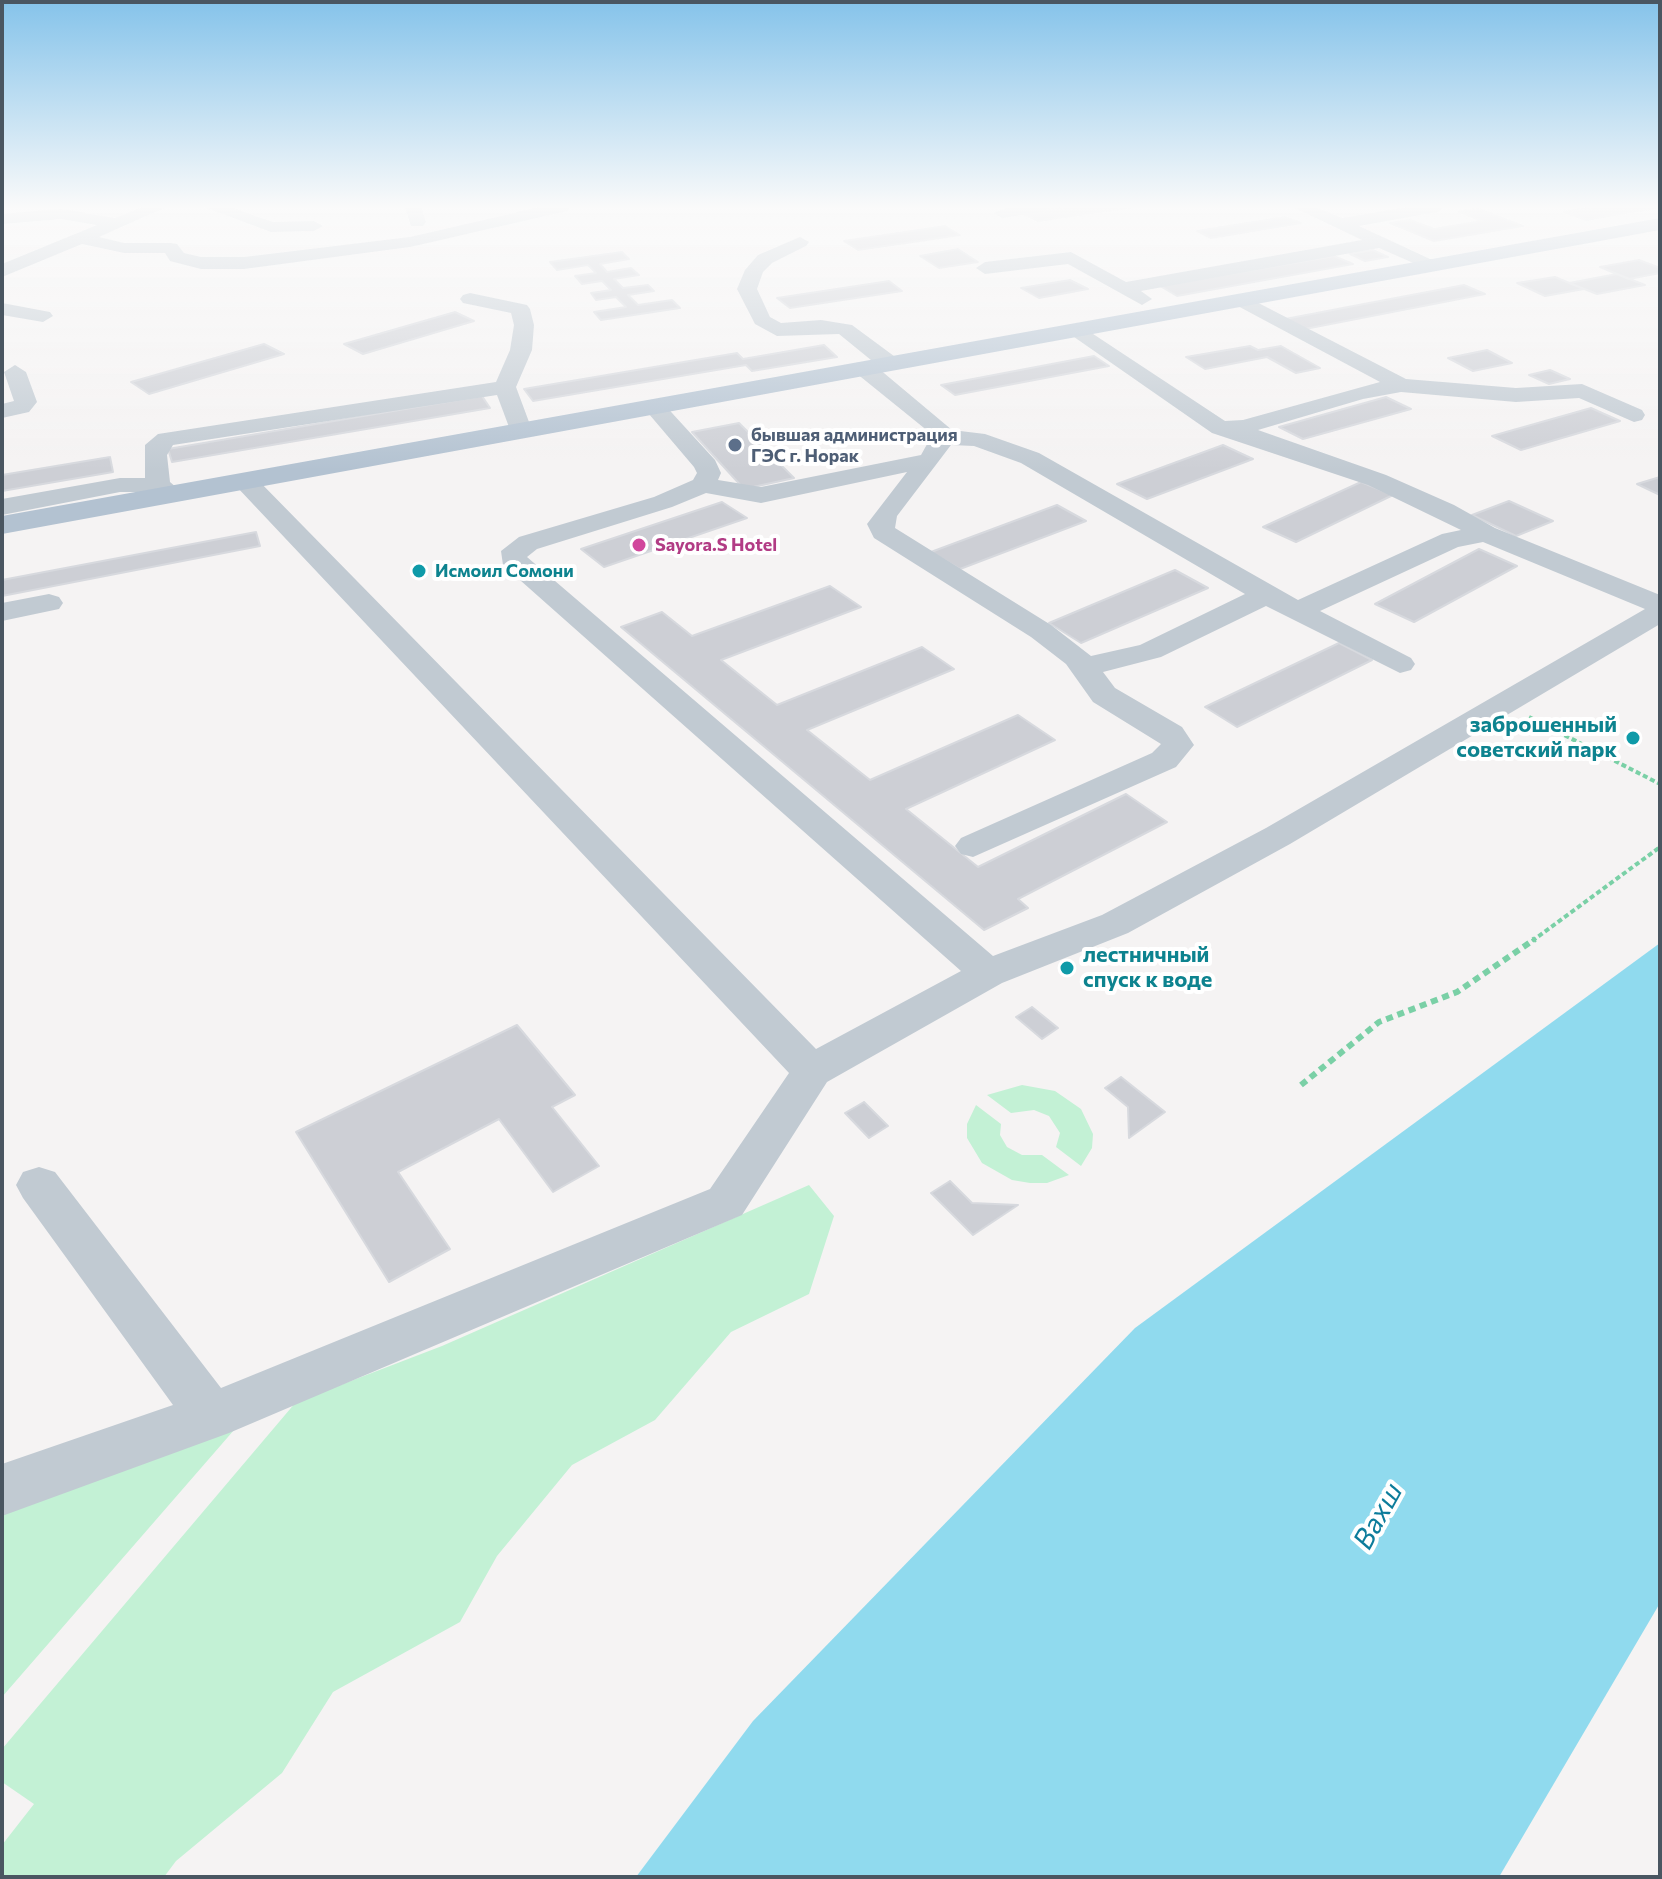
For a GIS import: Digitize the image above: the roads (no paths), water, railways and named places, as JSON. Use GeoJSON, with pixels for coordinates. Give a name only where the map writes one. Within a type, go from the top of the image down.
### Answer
{"type":"FeatureCollection","features":[{"type":"Feature","properties":{"kind":"main road"},"geometry":{"type":"LineString","coordinates":[[2,525],[164,490],[245,481],[1270,295]]}},
{"type":"Feature","properties":{"kind":"street"},"geometry":{"type":"LineString","coordinates":[[750,295],[762,320],[777,330],[821,326],[845,329],[940,429],[936,449],[885,514],[880,524],[883,532],[1041,631],[1085,667],[1104,695],[1171,734],[1178,745],[1164,760],[973,846]]}},
{"type":"Feature","properties":{"kind":"street"},"geometry":{"type":"LineString","coordinates":[[1135,295],[1166,313]]}},
{"type":"Feature","properties":{"kind":"street"},"geometry":{"type":"LineString","coordinates":[[470,299],[520,309],[524,325],[521,350],[506,376],[505,387],[520,430]]}},
{"type":"Feature","properties":{"kind":"street"},"geometry":{"type":"LineString","coordinates":[[1241,300],[1401,385]]}},
{"type":"Feature","properties":{"kind":"street"},"geometry":{"type":"LineString","coordinates":[[2,309],[43,316]]}},
{"type":"Feature","properties":{"kind":"street"},"geometry":{"type":"LineString","coordinates":[[1074,330],[1208,422],[1377,480],[1445,510],[1486,534],[1660,605]]}},
{"type":"Feature","properties":{"kind":"street"},"geometry":{"type":"LineString","coordinates":[[2,411],[21,407],[26,402],[15,372]]}},
{"type":"Feature","properties":{"kind":"street"},"geometry":{"type":"LineString","coordinates":[[1231,429],[1359,393],[1401,385],[1516,395],[1582,391],[1634,415]]}},
{"type":"Feature","properties":{"kind":"street"},"geometry":{"type":"LineString","coordinates":[[2,507],[120,485],[164,490],[155,455],[157,445],[166,439],[505,387]]}},
{"type":"Feature","properties":{"kind":"street"},"geometry":{"type":"LineString","coordinates":[[654,407],[706,465],[709,473],[703,485]]}},
{"type":"Feature","properties":{"kind":"street"},"geometry":{"type":"LineString","coordinates":[[988,973],[513,559],[514,551],[528,543],[663,502],[703,485],[761,495],[977,439],[1030,458],[1266,595],[1400,664]]}},
{"type":"Feature","properties":{"kind":"street"},"geometry":{"type":"LineString","coordinates":[[245,481],[812,1071]]}},
{"type":"Feature","properties":{"kind":"street"},"geometry":{"type":"LineString","coordinates":[[1298,611],[1451,540],[1486,534]]}},
{"type":"Feature","properties":{"kind":"street"},"geometry":{"type":"LineString","coordinates":[[1085,667],[1150,651],[1266,595]]}},
{"type":"Feature","properties":{"kind":"street"},"geometry":{"type":"LineString","coordinates":[[2,612],[49,603]]}},
{"type":"Feature","properties":{"kind":"street"},"geometry":{"type":"LineString","coordinates":[[2,1490],[211,1416],[726,1202],[812,1071],[988,973],[1115,924],[1278,836],[1660,612]]}},
{"type":"Feature","properties":{"kind":"street"},"geometry":{"type":"LineString","coordinates":[[39,1185],[211,1416]]}},
{"type":"Feature","properties":{"kind":"water","name":"Вахш"},"geometry":{"type":"Polygon","coordinates":[[[1660,943],[1660,1603],[1499,1877],[636,1877],[753,1721],[1135,1328],[1660,943]]]}},
{"type":"Feature","properties":{"kind":"place","name":"бывшая администрация ГЭС г. Норак"},"geometry":{"type":"Point","coordinates":[735,445]}},
{"type":"Feature","properties":{"kind":"place","name":"Sayora.S Hotel"},"geometry":{"type":"Point","coordinates":[639,545]}},
{"type":"Feature","properties":{"kind":"place","name":"Исмоил Сомони"},"geometry":{"type":"Point","coordinates":[419,571]}},
{"type":"Feature","properties":{"kind":"place","name":"заброшенный советский парк"},"geometry":{"type":"Point","coordinates":[1633,738]}},
{"type":"Feature","properties":{"kind":"place","name":"лестничный спуск к воде"},"geometry":{"type":"Point","coordinates":[1067,968]}}]}
